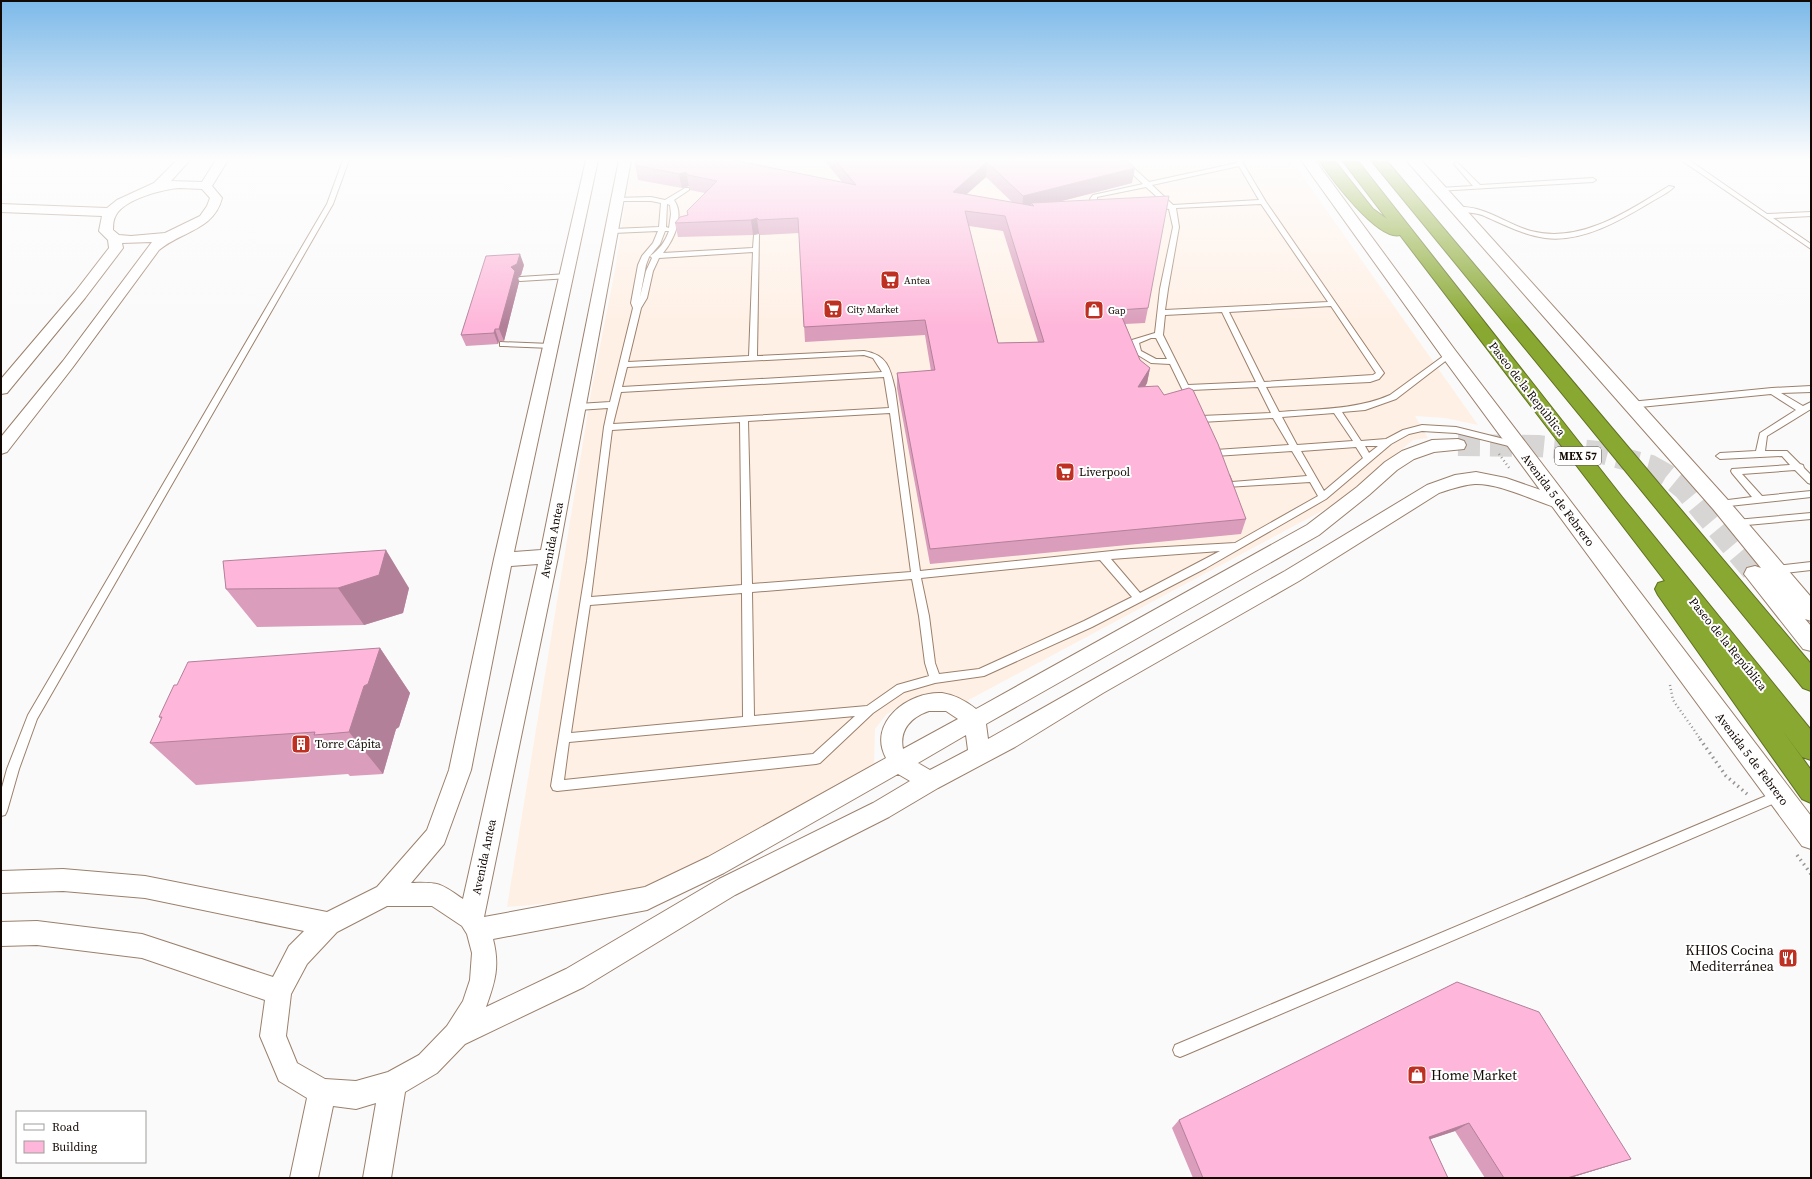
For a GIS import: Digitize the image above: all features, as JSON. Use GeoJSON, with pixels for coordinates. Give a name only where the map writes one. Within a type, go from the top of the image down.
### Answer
{"type":"FeatureCollection","features":[{"type":"Feature","properties":{"kind":"highway"},"geometry":{"type":"LineString","coordinates":[[1372,215],[1387,228],[1410,241]]}},
{"type":"Feature","properties":{"kind":"highway","name":"Paseo de la República"},"geometry":{"type":"LineString","coordinates":[[1390,215],[1811,749]]}},
{"type":"Feature","properties":{"kind":"highway","name":"MEX 57"},"geometry":{"type":"LineString","coordinates":[[1424,215],[1811,681]]}},
{"type":"Feature","properties":{"kind":"highway"},"geometry":{"type":"LineString","coordinates":[[1615,502],[1656,575],[1811,791]]}},
{"type":"Feature","properties":{"kind":"main road","name":"Avenida 5 de Febrero"},"geometry":{"type":"LineString","coordinates":[[1348,215],[1449,354],[1811,837]]}},
{"type":"Feature","properties":{"kind":"main road"},"geometry":{"type":"LineString","coordinates":[[1462,215],[1720,504],[1811,612]]}},
{"type":"Feature","properties":{"kind":"main road"},"geometry":{"type":"LineString","coordinates":[[1755,574],[1811,642]]}},
{"type":"Feature","properties":{"kind":"street"},"geometry":{"type":"LineString","coordinates":[[108,215],[105,222],[106,231],[115,239],[137,240],[168,237]]}},
{"type":"Feature","properties":{"kind":"street"},"geometry":{"type":"LineString","coordinates":[[1,448],[68,364],[154,247],[168,237],[204,220],[208,215]]}},
{"type":"Feature","properties":{"kind":"street"},"geometry":{"type":"LineString","coordinates":[[385,895],[435,894],[475,924],[484,954],[483,980],[473,1008],[456,1035],[428,1064],[393,1084],[356,1095],[322,1092],[288,1072],[273,1036],[279,992],[298,955],[328,924],[385,895],[436,836],[460,770],[503,559],[552,346],[580,215]]}},
{"type":"Feature","properties":{"kind":"street","name":"Avenida Antea"},"geometry":{"type":"LineString","coordinates":[[475,924],[549,557],[615,215]]}},
{"type":"Feature","properties":{"kind":"street"},"geometry":{"type":"LineString","coordinates":[[1,389],[80,296],[116,248],[115,239]]}},
{"type":"Feature","properties":{"kind":"street"},"geometry":{"type":"LineString","coordinates":[[475,924],[647,898],[716,865],[1313,530],[1363,491],[1391,466],[1408,455],[1432,446],[1458,445]]}},
{"type":"Feature","properties":{"kind":"street"},"geometry":{"type":"LineString","coordinates":[[456,1035],[575,978],[727,887],[881,810],[930,781],[1007,740],[1103,683],[1292,576],[1370,530],[1433,489],[1455,480],[1476,478],[1500,482],[1561,503]]}},
{"type":"Feature","properties":{"kind":"street"},"geometry":{"type":"LineString","coordinates":[[503,559],[549,557]]}},
{"type":"Feature","properties":{"kind":"street"},"geometry":{"type":"LineString","coordinates":[[930,781],[899,762],[891,745],[893,728],[904,713],[922,704],[941,702],[961,708],[975,721],[979,754]]}},
{"type":"Feature","properties":{"kind":"street"},"geometry":{"type":"LineString","coordinates":[[716,865],[727,887]]}},
{"type":"Feature","properties":{"kind":"street"},"geometry":{"type":"LineString","coordinates":[[1,882],[63,880],[145,887],[328,924]]}},
{"type":"Feature","properties":{"kind":"street"},"geometry":{"type":"LineString","coordinates":[[1,934],[37,933],[142,946],[279,992]]}},
{"type":"Feature","properties":{"kind":"street"},"geometry":{"type":"LineString","coordinates":[[377,1178],[393,1084]]}},
{"type":"Feature","properties":{"kind":"street"},"geometry":{"type":"LineString","coordinates":[[304,1178],[322,1092]]}},
{"type":"Feature","properties":{"kind":"lane"},"geometry":{"type":"LineString","coordinates":[[1,811],[13,769],[32,718],[324,215]]}},
{"type":"Feature","properties":{"kind":"lane"},"geometry":{"type":"LineString","coordinates":[[637,308],[635,303],[642,265],[646,256],[656,244],[666,215]]}},
{"type":"Feature","properties":{"kind":"lane"},"geometry":{"type":"LineString","coordinates":[[673,215],[676,229],[651,266],[646,295],[637,308],[608,427],[586,600],[557,786],[816,759],[869,710],[900,688],[934,679],[980,673],[1088,624],[1138,597],[1204,565],[1323,497],[1388,442],[1406,432],[1422,428],[1456,430],[1518,445]]}},
{"type":"Feature","properties":{"kind":"lane"},"geometry":{"type":"LineString","coordinates":[[1174,215],[1176,227],[1161,312],[1159,335],[1192,400]]}},
{"type":"Feature","properties":{"kind":"lane"},"geometry":{"type":"LineString","coordinates":[[1185,388],[1370,380],[1380,373],[1331,304],[1272,215]]}},
{"type":"Feature","properties":{"kind":"lane"},"geometry":{"type":"LineString","coordinates":[[1486,215],[1529,233],[1547,236],[1572,236],[1626,215]]}},
{"type":"Feature","properties":{"kind":"lane"},"geometry":{"type":"LineString","coordinates":[[1766,216],[1788,215]]}},
{"type":"Feature","properties":{"kind":"lane"},"geometry":{"type":"LineString","coordinates":[[1766,216],[1811,247]]}},
{"type":"Feature","properties":{"kind":"lane"},"geometry":{"type":"LineString","coordinates":[[613,231],[676,229]]}},
{"type":"Feature","properties":{"kind":"lane"},"geometry":{"type":"LineString","coordinates":[[753,359],[757,235]]}},
{"type":"Feature","properties":{"kind":"lane"},"geometry":{"type":"LineString","coordinates":[[646,256],[756,250]]}},
{"type":"Feature","properties":{"kind":"lane"},"geometry":{"type":"LineString","coordinates":[[520,279],[567,276]]}},
{"type":"Feature","properties":{"kind":"lane"},"geometry":{"type":"LineString","coordinates":[[1161,312],[1331,304]]}},
{"type":"Feature","properties":{"kind":"lane"},"geometry":{"type":"LineString","coordinates":[[1224,309],[1293,448],[1323,497]]}},
{"type":"Feature","properties":{"kind":"lane"},"geometry":{"type":"LineString","coordinates":[[1159,335],[1150,336],[1135,342],[1137,352],[1154,361],[1172,362]]}},
{"type":"Feature","properties":{"kind":"lane"},"geometry":{"type":"LineString","coordinates":[[503,344],[552,346]]}},
{"type":"Feature","properties":{"kind":"lane"},"geometry":{"type":"LineString","coordinates":[[624,364],[864,354],[875,355],[881,361],[887,374],[894,410],[916,575],[930,663],[934,679]]}},
{"type":"Feature","properties":{"kind":"lane"},"geometry":{"type":"LineString","coordinates":[[1201,419],[1276,415],[1365,407],[1382,402],[1399,392],[1449,354]]}},
{"type":"Feature","properties":{"kind":"lane"},"geometry":{"type":"LineString","coordinates":[[616,390],[887,374]]}},
{"type":"Feature","properties":{"kind":"lane"},"geometry":{"type":"LineString","coordinates":[[1630,404],[1772,391],[1811,389]]}},
{"type":"Feature","properties":{"kind":"lane"},"geometry":{"type":"LineString","coordinates":[[1772,391],[1802,410]]}},
{"type":"Feature","properties":{"kind":"lane"},"geometry":{"type":"LineString","coordinates":[[578,407],[613,405]]}},
{"type":"Feature","properties":{"kind":"lane"},"geometry":{"type":"LineString","coordinates":[[1760,453],[1763,436],[1802,410],[1811,406]]}},
{"type":"Feature","properties":{"kind":"lane"},"geometry":{"type":"LineString","coordinates":[[608,427],[894,410]]}},
{"type":"Feature","properties":{"kind":"lane"},"geometry":{"type":"LineString","coordinates":[[1337,410],[1368,458]]}},
{"type":"Feature","properties":{"kind":"lane"},"geometry":{"type":"LineString","coordinates":[[744,419],[749,721]]}},
{"type":"Feature","properties":{"kind":"lane"},"geometry":{"type":"LineString","coordinates":[[1312,479],[1229,485],[1216,456],[1293,448],[1388,442]]}},
{"type":"Feature","properties":{"kind":"lane"},"geometry":{"type":"LineString","coordinates":[[1720,456],[1784,453],[1811,481]]}},
{"type":"Feature","properties":{"kind":"lane"},"geometry":{"type":"LineString","coordinates":[[1760,500],[1735,471],[1800,468]]}},
{"type":"Feature","properties":{"kind":"lane"},"geometry":{"type":"LineString","coordinates":[[1720,504],[1811,494]]}},
{"type":"Feature","properties":{"kind":"lane"},"geometry":{"type":"LineString","coordinates":[[1736,523],[1811,516]]}},
{"type":"Feature","properties":{"kind":"lane"},"geometry":{"type":"LineString","coordinates":[[586,600],[916,575],[1103,556],[1238,546]]}},
{"type":"Feature","properties":{"kind":"lane"},"geometry":{"type":"LineString","coordinates":[[1103,556],[1125,584],[1138,597]]}},
{"type":"Feature","properties":{"kind":"lane"},"geometry":{"type":"LineString","coordinates":[[1776,570],[1811,566]]}},
{"type":"Feature","properties":{"kind":"lane"},"geometry":{"type":"LineString","coordinates":[[565,738],[869,710]]}},
{"type":"Feature","properties":{"kind":"lane"},"geometry":{"type":"LineString","coordinates":[[1180,1050],[1780,795]]}},
{"type":"Feature","properties":{"kind":"shaded area","name":"Antea"},"geometry":{"type":"Polygon","coordinates":[[[623,215],[1330,215],[1478,425],[1445,418],[1415,416],[1428,438],[1413,440],[1335,504],[963,703],[932,698],[903,703],[886,715],[875,729],[874,769],[638,895],[507,907],[592,387],[615,270],[623,215]]]}},
{"type":"Feature","properties":{"kind":"building"},"geometry":{"type":"Polygon","coordinates":[[[688,215],[966,215],[998,343],[1044,342],[1005,216],[997,215],[1165,215],[1148,308],[1119,310],[1140,360],[1150,368],[1138,387],[1158,386],[1164,395],[1189,388],[1193,390],[1218,444],[1246,519],[930,549],[897,373],[935,370],[925,320],[804,327],[798,218],[759,220],[757,218],[751,220],[675,223],[680,217],[688,215]]]}},
{"type":"Feature","properties":{"kind":"building"},"geometry":{"type":"Polygon","coordinates":[[[520,254],[517,264],[511,267],[515,271],[499,329],[495,329],[494,333],[461,335],[486,256],[520,254]]]}},
{"type":"Feature","properties":{"kind":"building"},"geometry":{"type":"Polygon","coordinates":[[[386,550],[379,575],[338,588],[226,589],[223,561],[386,550]]]}},
{"type":"Feature","properties":{"kind":"building"},"geometry":{"type":"Polygon","coordinates":[[[380,648],[368,684],[364,686],[349,732],[314,735],[315,732],[150,743],[162,717],[159,717],[174,685],[177,685],[188,662],[380,648]]]}},
{"type":"Feature","properties":{"kind":"building","name":"Home Market"},"geometry":{"type":"Polygon","coordinates":[[[1457,982],[1539,1012],[1631,1159],[1567,1178],[1504,1178],[1469,1123],[1429,1137],[1448,1178],[1203,1178],[1179,1120],[1457,982]]]}},
{"type":"Feature","properties":{"kind":"tunnel"},"geometry":{"type":"LineString","coordinates":[[1458,445],[1538,446],[1598,452],[1651,466],[1667,475],[1684,489],[1755,574]]}},
{"type":"Feature","properties":{"kind":"place","name":"Antea"},"geometry":{"type":"Point","coordinates":[890,280]}},
{"type":"Feature","properties":{"kind":"place","name":"City Market"},"geometry":{"type":"Point","coordinates":[833,309]}},
{"type":"Feature","properties":{"kind":"place","name":"Gap"},"geometry":{"type":"Point","coordinates":[1094,310]}},
{"type":"Feature","properties":{"kind":"place","name":"Liverpool"},"geometry":{"type":"Point","coordinates":[1065,472]}},
{"type":"Feature","properties":{"kind":"place","name":"Torre Cápita"},"geometry":{"type":"Point","coordinates":[301,744]}},
{"type":"Feature","properties":{"kind":"place","name":"KHIOS Cocina Mediterránea"},"geometry":{"type":"Point","coordinates":[1788,958]}},
{"type":"Feature","properties":{"kind":"place","name":"Home Market"},"geometry":{"type":"Point","coordinates":[1417,1075]}}]}
